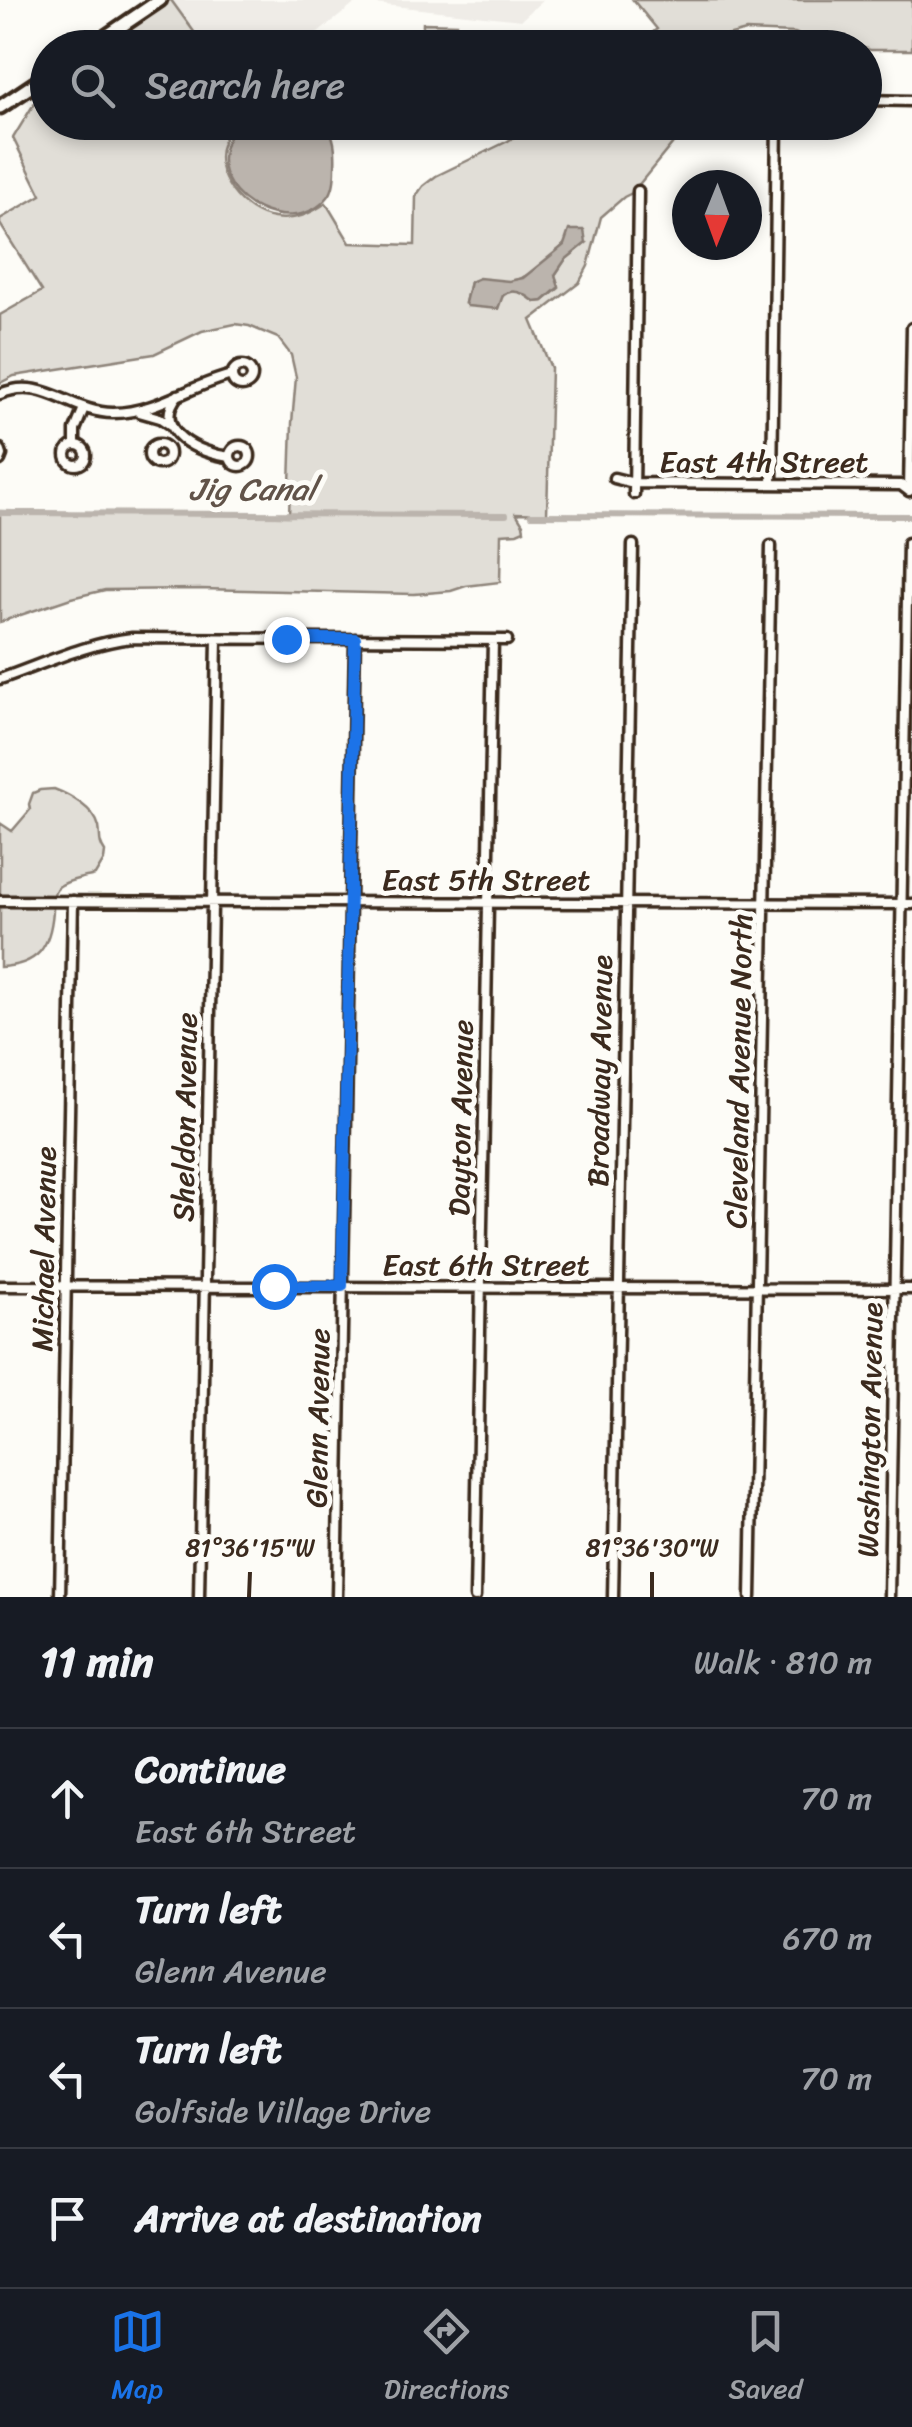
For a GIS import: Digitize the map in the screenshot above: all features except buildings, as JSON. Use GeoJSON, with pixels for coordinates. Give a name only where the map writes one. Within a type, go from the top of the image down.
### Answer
{"type":"FeatureCollection","features":[{"type":"Feature","properties":{"kind":"main road"},"geometry":{"type":"LineString","coordinates":[[116,30],[160,0]]}},
{"type":"Feature","properties":{"kind":"main road"},"geometry":{"type":"LineString","coordinates":[[0,107],[30,87]]}},
{"type":"Feature","properties":{"kind":"street"},"geometry":{"type":"LineString","coordinates":[[882,100],[912,101]]}},
{"type":"Feature","properties":{"kind":"street"},"geometry":{"type":"LineString","coordinates":[[772,484],[777,140]]}},
{"type":"Feature","properties":{"kind":"street"},"geometry":{"type":"LineString","coordinates":[[634,488],[638,191]]}},
{"type":"Feature","properties":{"kind":"street"},"geometry":{"type":"LineString","coordinates":[[911,490],[912,328]]}},
{"type":"Feature","properties":{"kind":"street"},"geometry":{"type":"LineString","coordinates":[[0,394],[14,388],[31,388],[84,408],[107,413],[135,411],[232,375]]}},
{"type":"Feature","properties":{"kind":"street"},"geometry":{"type":"LineString","coordinates":[[166,447],[175,430],[170,408],[182,392]]}},
{"type":"Feature","properties":{"kind":"street"},"geometry":{"type":"LineString","coordinates":[[75,445],[84,408]]}},
{"type":"Feature","properties":{"kind":"street"},"geometry":{"type":"LineString","coordinates":[[135,411],[160,418],[197,449],[230,457]]}},
{"type":"Feature","properties":{"kind":"street"},"geometry":{"type":"LineString","coordinates":[[0,449],[0,460]]}},
{"type":"Feature","properties":{"kind":"street","name":"East 4th Street"},"geometry":{"type":"LineString","coordinates":[[614,478],[634,488],[772,484],[901,485],[911,490]]}},
{"type":"Feature","properties":{"kind":"street","name":"Washington Avenue"},"geometry":{"type":"LineString","coordinates":[[889,1597],[907,904],[908,543]]}},
{"type":"Feature","properties":{"kind":"street","name":"Broadway Avenue"},"geometry":{"type":"LineString","coordinates":[[613,1597],[633,545]]}},
{"type":"Feature","properties":{"kind":"street","name":"Cleveland Avenue North"},"geometry":{"type":"LineString","coordinates":[[751,1597],[770,546]]}},
{"type":"Feature","properties":{"kind":"street"},"geometry":{"type":"LineString","coordinates":[[0,679],[132,638],[508,640]]}},
{"type":"Feature","properties":{"kind":"street","name":"Sheldon Avenue"},"geometry":{"type":"LineString","coordinates":[[198,1597],[217,638]]}},
{"type":"Feature","properties":{"kind":"street","name":"Glenn Avenue"},"geometry":{"type":"LineString","coordinates":[[337,1597],[355,639]]}},
{"type":"Feature","properties":{"kind":"street","name":"Dayton Avenue"},"geometry":{"type":"LineString","coordinates":[[475,1597],[493,640]]}},
{"type":"Feature","properties":{"kind":"street","name":"East 5th Street"},"geometry":{"type":"LineString","coordinates":[[0,901],[907,904]]}},
{"type":"Feature","properties":{"kind":"street","name":"Michael Avenue"},"geometry":{"type":"LineString","coordinates":[[60,1597],[74,901]]}},
{"type":"Feature","properties":{"kind":"street","name":"East 6th Street"},"geometry":{"type":"LineString","coordinates":[[0,1286],[912,1288]]}},
{"type":"Feature","properties":{"kind":"shaded area"},"geometry":{"type":"Polygon","coordinates":[[[171,0],[543,0],[521,20],[357,2],[322,30],[193,30],[171,0]]]}},
{"type":"Feature","properties":{"kind":"shaded area"},"geometry":{"type":"Polygon","coordinates":[[[171,0],[193,30],[122,30],[171,0]]]}},
{"type":"Feature","properties":{"kind":"shaded area"},"geometry":{"type":"Polygon","coordinates":[[[633,0],[912,0],[912,50],[882,50],[882,30],[657,29],[633,0]]]}},
{"type":"Feature","properties":{"kind":"shaded area"},"geometry":{"type":"Polygon","coordinates":[[[423,23],[457,24],[457,30],[423,30],[423,23]]]}},
{"type":"Feature","properties":{"kind":"shaded area"},"geometry":{"type":"Polygon","coordinates":[[[30,110],[30,140],[224,140],[220,154],[225,179],[251,209],[282,219],[302,216],[326,203],[350,243],[415,245],[416,196],[423,186],[510,140],[677,140],[632,193],[601,217],[588,266],[579,283],[531,320],[551,368],[547,514],[516,513],[524,530],[501,534],[500,582],[414,594],[105,590],[0,622],[0,511],[289,516],[296,377],[291,355],[278,338],[235,324],[202,331],[154,354],[14,376],[0,383],[0,315],[42,291],[0,224],[0,219],[41,195],[13,138],[30,110]],[[567,241],[521,278],[470,282],[465,303],[501,298],[514,291],[535,302],[543,301],[559,288],[555,275],[565,260],[586,243],[567,241]]]}},
{"type":"Feature","properties":{"kind":"shaded area"},"geometry":{"type":"Polygon","coordinates":[[[228,140],[333,140],[332,191],[313,209],[295,215],[259,209],[231,185],[224,168],[228,140]]]}},
{"type":"Feature","properties":{"kind":"shaded area"},"geometry":{"type":"Polygon","coordinates":[[[569,230],[584,230],[586,243],[565,260],[555,275],[559,287],[543,301],[535,302],[524,294],[511,292],[503,295],[498,309],[467,306],[470,282],[479,278],[523,278],[564,245],[569,230]]]}},
{"type":"Feature","properties":{"kind":"shaded area"},"geometry":{"type":"Polygon","coordinates":[[[54,789],[93,814],[104,860],[95,875],[57,888],[49,935],[40,952],[24,963],[0,967],[0,823],[12,831],[30,810],[33,793],[54,789]]]}},
{"type":"Feature","properties":{"kind":"waterway","name":"Jig Canal"},"geometry":{"type":"LineString","coordinates":[[0,513],[506,515]]}},
{"type":"Feature","properties":{"kind":"waterway","name":"Jig Canal"},"geometry":{"type":"LineString","coordinates":[[531,515],[912,516]]}},
{"type":"Feature","properties":{"kind":"route"},"geometry":{"type":"LineString","coordinates":[[274,1286],[342,1286],[345,1179],[355,639],[286,639]]}}]}
